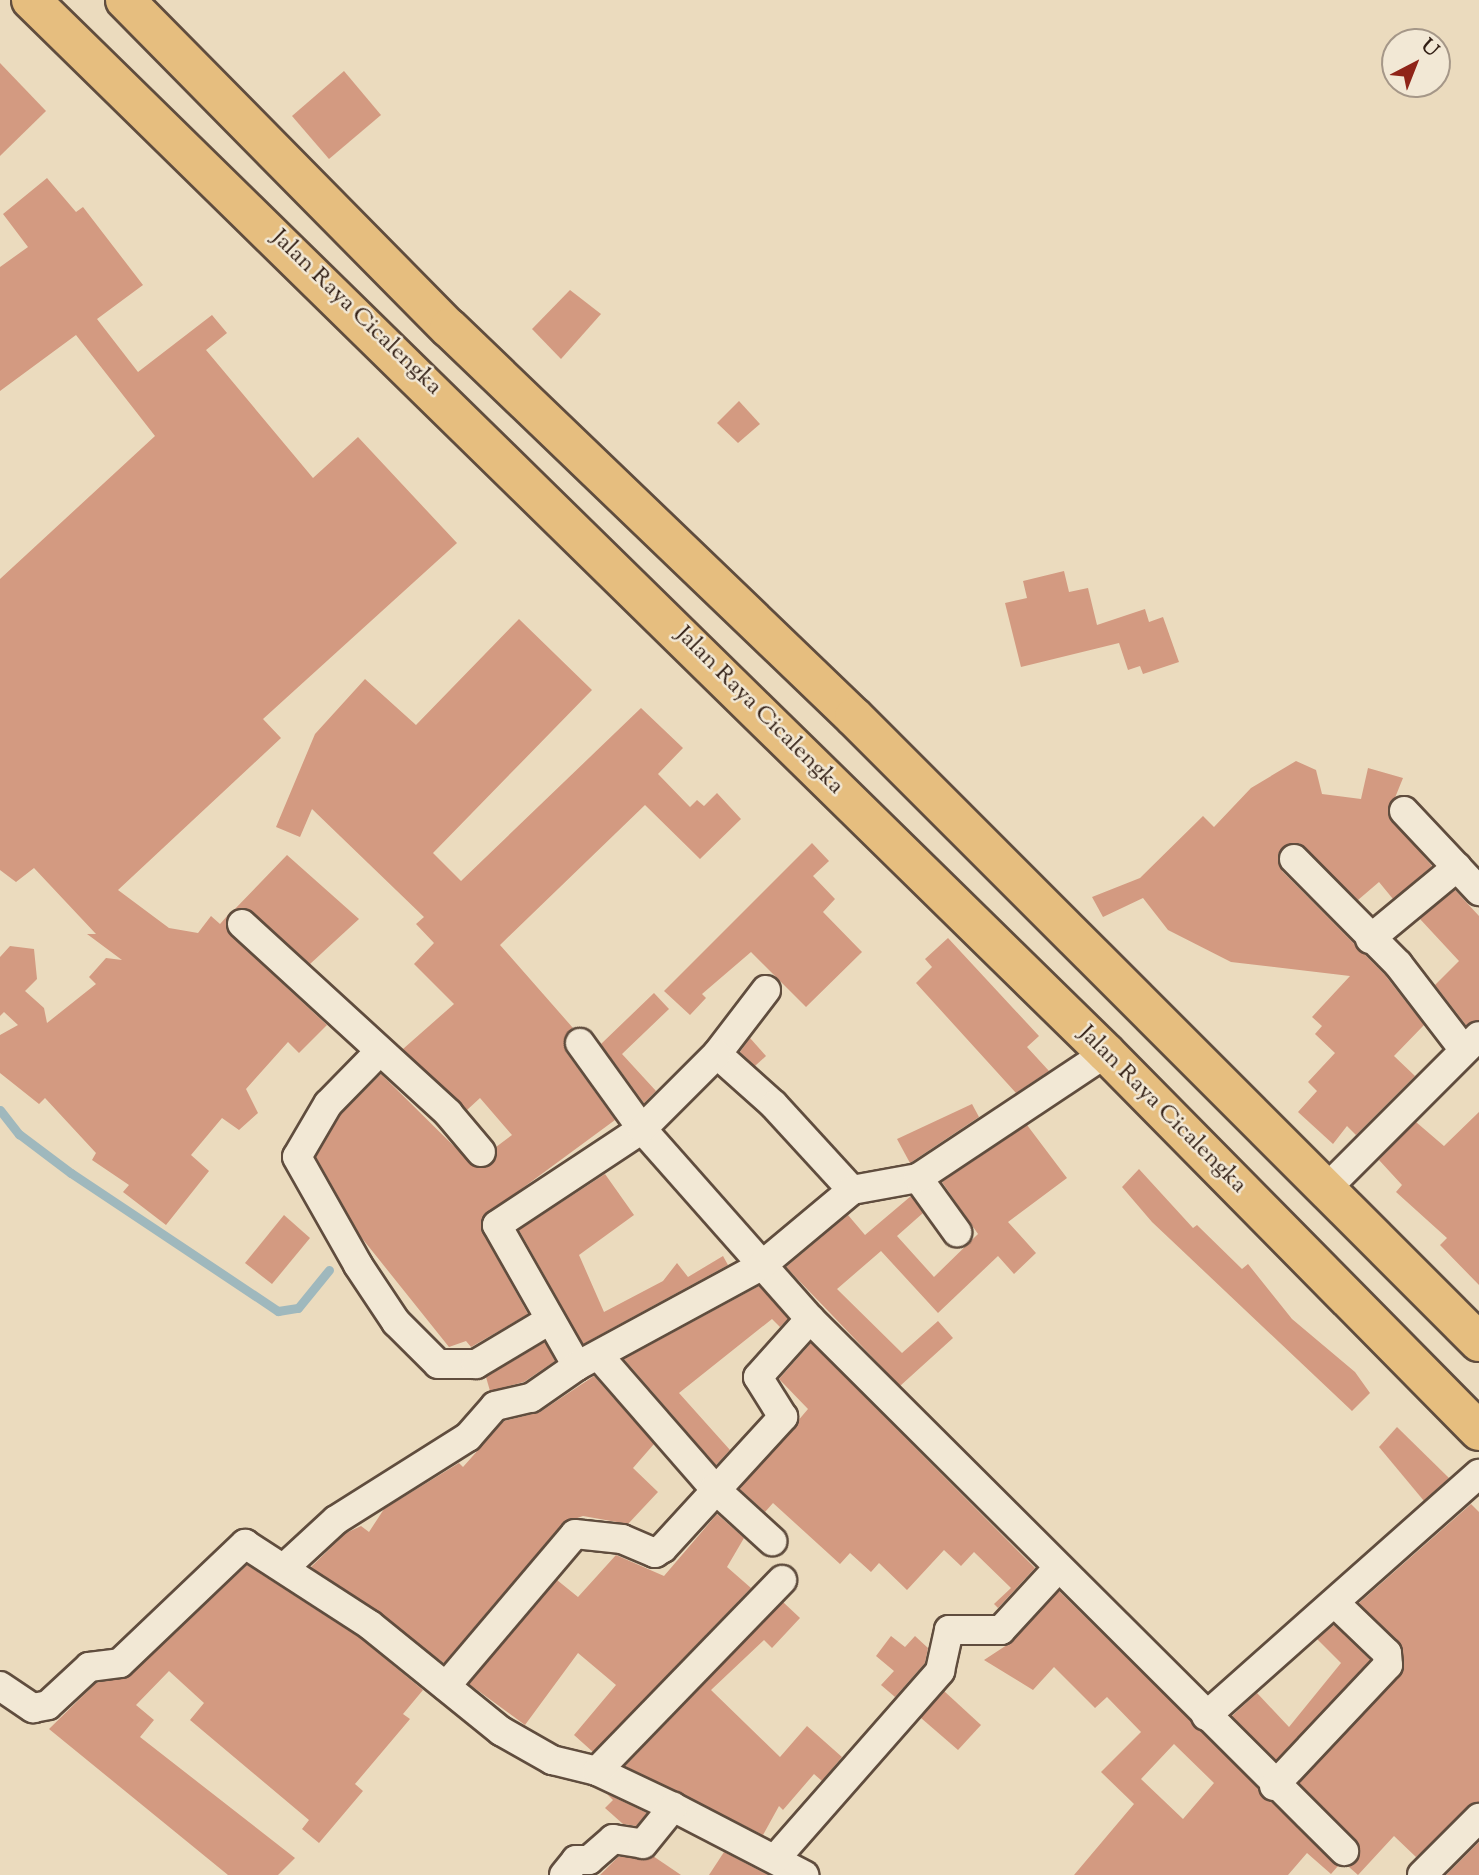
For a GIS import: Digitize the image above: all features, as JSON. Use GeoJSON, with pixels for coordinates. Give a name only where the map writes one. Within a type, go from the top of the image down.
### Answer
{"type":"FeatureCollection","features":[{"type":"Feature","properties":{"kind":"highway","name":"Jalan Raya Cicalengka"},"geometry":{"type":"LineString","coordinates":[[31,0],[1106,1053],[1479,1431]]}},
{"type":"Feature","properties":{"kind":"highway"},"geometry":{"type":"LineString","coordinates":[[125,0],[449,328],[845,708],[1479,1342]]}},
{"type":"Feature","properties":{"kind":"street"},"geometry":{"type":"LineString","coordinates":[[1404,811],[1479,891]]}},
{"type":"Feature","properties":{"kind":"street"},"geometry":{"type":"LineString","coordinates":[[1294,859],[1370,939],[1398,964],[1471,1043],[1326,1189]]}},
{"type":"Feature","properties":{"kind":"street"},"geometry":{"type":"LineString","coordinates":[[1370,939],[1457,867]]}},
{"type":"Feature","properties":{"kind":"street"},"geometry":{"type":"LineString","coordinates":[[242,924],[378,1053],[449,1112],[481,1152]]}},
{"type":"Feature","properties":{"kind":"street"},"geometry":{"type":"LineString","coordinates":[[766,990],[717,1054],[642,1129],[497,1225],[548,1321],[713,1488],[772,1541]]}},
{"type":"Feature","properties":{"kind":"street"},"geometry":{"type":"LineString","coordinates":[[580,1043],[642,1129],[810,1319],[1274,1786],[1344,1851]]}},
{"type":"Feature","properties":{"kind":"street"},"geometry":{"type":"LineString","coordinates":[[378,1053],[328,1104],[297,1157],[358,1265],[396,1322],[438,1364],[476,1364],[548,1321]]}},
{"type":"Feature","properties":{"kind":"street"},"geometry":{"type":"LineString","coordinates":[[285,1567],[336,1520],[468,1437],[495,1406],[531,1398],[588,1361],[761,1266],[852,1190],[918,1178],[1106,1053]]}},
{"type":"Feature","properties":{"kind":"street"},"geometry":{"type":"LineString","coordinates":[[717,1054],[783,1114],[852,1190]]}},
{"type":"Feature","properties":{"kind":"street"},"geometry":{"type":"LineString","coordinates":[[918,1178],[957,1232]]}},
{"type":"Feature","properties":{"kind":"street"},"geometry":{"type":"LineString","coordinates":[[446,1686],[575,1534],[622,1539],[655,1553],[713,1488],[783,1417],[758,1377],[810,1319]]}},
{"type":"Feature","properties":{"kind":"street"},"geometry":{"type":"LineString","coordinates":[[1206,1716],[1479,1474]]}},
{"type":"Feature","properties":{"kind":"street"},"geometry":{"type":"LineString","coordinates":[[0,1686],[41,1708],[89,1667],[116,1666],[238,1545],[285,1567],[446,1686],[500,1731],[551,1760],[597,1771],[776,1858],[804,1875]]}},
{"type":"Feature","properties":{"kind":"street"},"geometry":{"type":"LineString","coordinates":[[776,1858],[940,1671],[949,1630],[1001,1630],[1058,1568]]}},
{"type":"Feature","properties":{"kind":"street"},"geometry":{"type":"LineString","coordinates":[[597,1771],[782,1580]]}},
{"type":"Feature","properties":{"kind":"street"},"geometry":{"type":"LineString","coordinates":[[1274,1786],[1390,1659],[1335,1603]]}},
{"type":"Feature","properties":{"kind":"street"},"geometry":{"type":"LineString","coordinates":[[564,1875],[576,1860],[589,1860],[613,1839],[643,1844],[673,1807]]}},
{"type":"Feature","properties":{"kind":"street"},"geometry":{"type":"LineString","coordinates":[[1422,1875],[1479,1818]]}},
{"type":"Feature","properties":{"kind":"building"},"geometry":{"type":"Polygon","coordinates":[[[0,63],[46,111],[0,156],[0,63]]]}},
{"type":"Feature","properties":{"kind":"building"},"geometry":{"type":"Polygon","coordinates":[[[344,71],[381,115],[329,159],[292,116],[344,71]]]}},
{"type":"Feature","properties":{"kind":"building"},"geometry":{"type":"Polygon","coordinates":[[[47,178],[76,212],[83,207],[143,285],[97,319],[138,372],[212,315],[227,333],[206,350],[313,478],[358,437],[457,543],[263,719],[281,738],[118,890],[169,928],[198,933],[211,916],[220,924],[228,915],[231,936],[327,1025],[299,1053],[288,1042],[246,1089],[258,1113],[239,1130],[222,1118],[191,1155],[209,1171],[166,1225],[123,1192],[129,1185],[92,1160],[96,1153],[45,1098],[39,1104],[0,1073],[0,1035],[18,1025],[4,1012],[0,1016],[0,957],[10,946],[34,949],[37,979],[25,991],[44,1008],[47,1023],[96,984],[89,977],[106,958],[122,960],[87,934],[96,934],[34,868],[16,882],[0,870],[0,579],[155,436],[76,335],[0,391],[0,267],[28,247],[3,214],[47,178]]]}},
{"type":"Feature","properties":{"kind":"building"},"geometry":{"type":"Polygon","coordinates":[[[570,290],[601,314],[561,359],[532,329],[570,290]]]}},
{"type":"Feature","properties":{"kind":"building"},"geometry":{"type":"Polygon","coordinates":[[[739,401],[760,424],[738,443],[717,423],[739,401]]]}},
{"type":"Feature","properties":{"kind":"building"},"geometry":{"type":"Polygon","coordinates":[[[1064,571],[1069,592],[1088,588],[1097,625],[1145,609],[1149,622],[1163,617],[1179,662],[1143,674],[1140,666],[1128,670],[1119,643],[1021,667],[1005,603],[1027,598],[1023,581],[1064,571]]]}},
{"type":"Feature","properties":{"kind":"building"},"geometry":{"type":"Polygon","coordinates":[[[519,619],[592,690],[433,853],[461,881],[641,708],[683,748],[658,774],[690,807],[697,800],[704,806],[717,793],[741,819],[700,859],[645,805],[500,945],[573,1028],[565,1037],[566,1052],[615,1120],[483,1217],[483,1233],[528,1314],[471,1347],[466,1341],[449,1347],[361,1237],[316,1157],[341,1114],[381,1074],[475,1167],[492,1164],[496,1147],[512,1135],[480,1098],[467,1110],[403,1049],[454,1004],[414,964],[434,943],[416,924],[424,917],[312,809],[300,837],[276,827],[315,734],[365,679],[416,725],[519,619]]]}},
{"type":"Feature","properties":{"kind":"building"},"geometry":{"type":"Polygon","coordinates":[[[1296,761],[1316,770],[1322,794],[1361,799],[1368,768],[1403,778],[1388,815],[1432,866],[1393,899],[1379,882],[1358,900],[1299,843],[1278,854],[1282,871],[1385,975],[1424,1025],[1394,1056],[1415,1076],[1356,1135],[1347,1126],[1333,1144],[1298,1112],[1317,1091],[1308,1082],[1335,1053],[1315,1034],[1322,1026],[1312,1017],[1350,976],[1231,962],[1168,930],[1143,898],[1103,917],[1092,897],[1140,878],[1203,816],[1214,827],[1251,788],[1296,761]]]}},
{"type":"Feature","properties":{"kind":"building"},"geometry":{"type":"Polygon","coordinates":[[[812,843],[829,861],[813,876],[835,899],[823,912],[862,952],[806,1007],[751,952],[702,994],[706,998],[690,1015],[664,991],[812,843]]]}},
{"type":"Feature","properties":{"kind":"building"},"geometry":{"type":"Polygon","coordinates":[[[287,855],[359,919],[310,964],[253,912],[233,911],[287,855]]]}},
{"type":"Feature","properties":{"kind":"building"},"geometry":{"type":"Polygon","coordinates":[[[1455,890],[1479,916],[1479,1020],[1466,1025],[1435,985],[1459,961],[1420,919],[1455,890]]]}},
{"type":"Feature","properties":{"kind":"building"},"geometry":{"type":"Polygon","coordinates":[[[948,938],[1039,1036],[1027,1047],[1049,1071],[1016,1093],[916,983],[932,967],[925,959],[948,938]]]}},
{"type":"Feature","properties":{"kind":"building"},"geometry":{"type":"Polygon","coordinates":[[[654,993],[669,1009],[622,1054],[656,1091],[644,1103],[601,1044],[654,993]]]}},
{"type":"Feature","properties":{"kind":"building"},"geometry":{"type":"Polygon","coordinates":[[[750,1038],[766,1056],[755,1066],[740,1052],[750,1038]]]}},
{"type":"Feature","properties":{"kind":"building"},"geometry":{"type":"Polygon","coordinates":[[[972,1104],[979,1117],[910,1163],[897,1139],[972,1104]]]}},
{"type":"Feature","properties":{"kind":"building"},"geometry":{"type":"Polygon","coordinates":[[[1479,1112],[1479,1285],[1440,1245],[1447,1238],[1396,1192],[1402,1185],[1379,1160],[1416,1122],[1444,1146],[1479,1112]]]}},
{"type":"Feature","properties":{"kind":"building"},"geometry":{"type":"Polygon","coordinates":[[[1027,1125],[1067,1178],[1008,1222],[1036,1253],[1014,1274],[998,1256],[938,1313],[881,1251],[837,1289],[902,1353],[938,1321],[953,1338],[900,1386],[786,1267],[848,1215],[865,1235],[911,1196],[923,1213],[897,1236],[934,1277],[978,1234],[942,1182],[1027,1125]]]}},
{"type":"Feature","properties":{"kind":"building"},"geometry":{"type":"Polygon","coordinates":[[[1139,1169],[1193,1228],[1197,1225],[1242,1269],[1248,1264],[1292,1319],[1355,1372],[1370,1393],[1352,1411],[1152,1222],[1122,1187],[1139,1169]]]}},
{"type":"Feature","properties":{"kind":"building"},"geometry":{"type":"Polygon","coordinates":[[[605,1174],[634,1215],[579,1255],[604,1312],[663,1281],[677,1263],[688,1277],[723,1256],[728,1265],[583,1344],[519,1230],[605,1174]]]}},
{"type":"Feature","properties":{"kind":"building"},"geometry":{"type":"Polygon","coordinates":[[[284,1215],[310,1238],[272,1284],[245,1263],[284,1215]]]}},
{"type":"Feature","properties":{"kind":"building"},"geometry":{"type":"Polygon","coordinates":[[[759,1286],[788,1319],[780,1327],[772,1319],[679,1393],[730,1450],[716,1465],[624,1359],[759,1286]]]}},
{"type":"Feature","properties":{"kind":"building"},"geometry":{"type":"Polygon","coordinates":[[[545,1342],[555,1361],[524,1382],[490,1391],[486,1377],[545,1342]]]}},
{"type":"Feature","properties":{"kind":"building"},"geometry":{"type":"Polygon","coordinates":[[[811,1343],[1035,1568],[998,1608],[994,1604],[1011,1588],[974,1552],[961,1566],[944,1550],[907,1590],[879,1563],[871,1572],[850,1553],[840,1564],[773,1503],[765,1512],[740,1489],[808,1409],[779,1379],[811,1343]]]}},
{"type":"Feature","properties":{"kind":"building"},"geometry":{"type":"Polygon","coordinates":[[[594,1376],[654,1444],[633,1468],[658,1492],[628,1524],[583,1516],[563,1523],[444,1663],[311,1567],[346,1533],[361,1526],[369,1532],[384,1509],[459,1463],[463,1467],[504,1421],[540,1412],[594,1376]]]}},
{"type":"Feature","properties":{"kind":"building"},"geometry":{"type":"Polygon","coordinates":[[[1397,1427],[1449,1478],[1424,1501],[1379,1447],[1397,1427]]]}},
{"type":"Feature","properties":{"kind":"building"},"geometry":{"type":"Polygon","coordinates":[[[1471,1504],[1479,1512],[1479,1802],[1416,1857],[1394,1836],[1358,1875],[1349,1867],[1360,1856],[1356,1840],[1299,1783],[1404,1670],[1399,1642],[1359,1603],[1471,1504]]]}},
{"type":"Feature","properties":{"kind":"building"},"geometry":{"type":"Polygon","coordinates":[[[717,1514],[744,1538],[727,1567],[751,1588],[593,1752],[574,1735],[616,1685],[578,1653],[525,1725],[469,1684],[557,1580],[578,1597],[616,1555],[664,1576],[717,1514]]]}},
{"type":"Feature","properties":{"kind":"building"},"geometry":{"type":"Polygon","coordinates":[[[247,1565],[360,1638],[423,1690],[403,1714],[410,1719],[355,1784],[363,1791],[319,1843],[302,1829],[309,1820],[190,1720],[204,1703],[169,1671],[136,1705],[154,1720],[140,1737],[295,1858],[278,1875],[228,1875],[49,1729],[96,1683],[131,1675],[247,1565]]]}},
{"type":"Feature","properties":{"kind":"building"},"geometry":{"type":"Polygon","coordinates":[[[1059,1591],[1338,1866],[1331,1874],[1307,1853],[1288,1875],[1074,1875],[1134,1804],[1101,1772],[1141,1732],[1107,1697],[1095,1708],[1054,1667],[1033,1690],[984,1660],[1013,1641],[1059,1591]],[[1174,1744],[1141,1779],[1183,1819],[1214,1783],[1174,1744]]]}},
{"type":"Feature","properties":{"kind":"building"},"geometry":{"type":"Polygon","coordinates":[[[783,1602],[800,1618],[772,1648],[764,1640],[711,1690],[780,1757],[807,1726],[842,1757],[822,1781],[814,1774],[783,1810],[779,1806],[763,1835],[625,1766],[783,1602]]]}},
{"type":"Feature","properties":{"kind":"building"},"geometry":{"type":"Polygon","coordinates":[[[1334,1625],[1370,1660],[1276,1760],[1232,1716],[1257,1693],[1289,1727],[1341,1663],[1317,1639],[1334,1625]]]}},
{"type":"Feature","properties":{"kind":"building"},"geometry":{"type":"Polygon","coordinates":[[[891,1636],[905,1647],[915,1636],[928,1648],[925,1663],[895,1697],[881,1685],[894,1671],[876,1656],[891,1636]]]}},
{"type":"Feature","properties":{"kind":"building"},"geometry":{"type":"Polygon","coordinates":[[[944,1691],[981,1725],[958,1750],[921,1718],[944,1691]]]}},
{"type":"Feature","properties":{"kind":"building"},"geometry":{"type":"Polygon","coordinates":[[[607,1794],[647,1813],[636,1826],[623,1824],[605,1808],[613,1800],[607,1794]]]}},
{"type":"Feature","properties":{"kind":"building"},"geometry":{"type":"Polygon","coordinates":[[[1479,1842],[1479,1875],[1446,1875],[1479,1842]]]}},
{"type":"Feature","properties":{"kind":"building"},"geometry":{"type":"Polygon","coordinates":[[[724,1852],[768,1875],[709,1875],[724,1852]]]}},
{"type":"Feature","properties":{"kind":"building"},"geometry":{"type":"Polygon","coordinates":[[[653,1856],[681,1875],[600,1875],[618,1857],[653,1856]]]}},
{"type":"Feature","properties":{"kind":"waterway"},"geometry":{"type":"LineString","coordinates":[[0,1110],[19,1134],[71,1173],[278,1311],[298,1308],[329,1270]]}}]}
